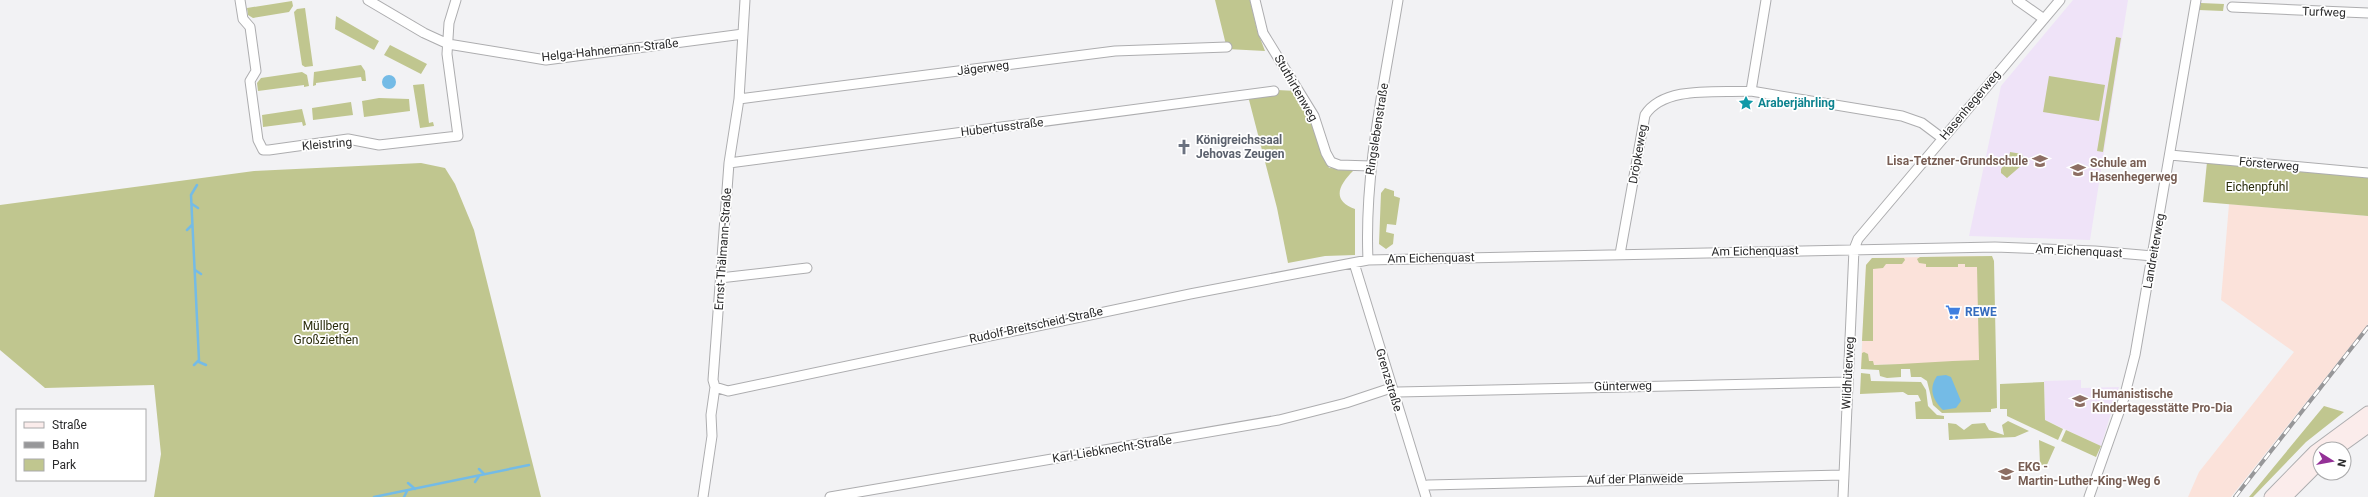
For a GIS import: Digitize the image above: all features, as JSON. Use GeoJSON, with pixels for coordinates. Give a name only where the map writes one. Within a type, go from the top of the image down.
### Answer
{"type":"FeatureCollection","features":[{"type":"Feature","properties":{"kind":"street","name":"Kleistring"},"geometry":{"type":"LineString","coordinates":[[240,0],[243,20],[250,27],[256,71],[250,81],[258,140],[263,150],[348,139],[379,145],[458,136],[448,60],[449,23],[456,0]]}},
{"type":"Feature","properties":{"kind":"street","name":"Helga-Hahnemann-Straße"},"geometry":{"type":"LineString","coordinates":[[368,0],[424,33],[448,44],[546,60],[744,34]]}},
{"type":"Feature","properties":{"kind":"street","name":"Ernst-Thälmann-Straße"},"geometry":{"type":"LineString","coordinates":[[703,497],[716,387],[713,380],[720,278],[729,163],[739,99],[744,34],[744,0]]}},
{"type":"Feature","properties":{"kind":"street","name":"Stuthirtenweg"},"geometry":{"type":"LineString","coordinates":[[1255,0],[1263,33],[1314,116],[1326,153],[1331,162],[1339,165],[1371,166]]}},
{"type":"Feature","properties":{"kind":"street","name":"Ringslebenstraße"},"geometry":{"type":"LineString","coordinates":[[1368,260],[1367,216],[1371,166],[1398,0]]}},
{"type":"Feature","properties":{"kind":"street"},"geometry":{"type":"LineString","coordinates":[[1751,91],[1766,0]]}},
{"type":"Feature","properties":{"kind":"street"},"geometry":{"type":"LineString","coordinates":[[2017,0],[2044,19]]}},
{"type":"Feature","properties":{"kind":"street","name":"Hasenhegerweg"},"geometry":{"type":"LineString","coordinates":[[1854,249],[1858,239],[2060,0]]}},
{"type":"Feature","properties":{"kind":"street","name":"Landreiterweg"},"geometry":{"type":"LineString","coordinates":[[2089,497],[2124,398],[2135,355],[2196,0]]}},
{"type":"Feature","properties":{"kind":"street","name":"Turfweg"},"geometry":{"type":"LineString","coordinates":[[2232,7],[2368,13]]}},
{"type":"Feature","properties":{"kind":"street","name":"Jägerweg"},"geometry":{"type":"LineString","coordinates":[[739,99],[1114,51],[1227,47]]}},
{"type":"Feature","properties":{"kind":"street","name":"Hubertusstraße"},"geometry":{"type":"LineString","coordinates":[[729,163],[1274,91]]}},
{"type":"Feature","properties":{"kind":"street","name":"Dröpkeweg"},"geometry":{"type":"LineString","coordinates":[[1620,254],[1643,122],[1648,111],[1667,96],[1751,91],[1902,116],[1922,123],[1942,138]]}},
{"type":"Feature","properties":{"kind":"street","name":"Försterweg"},"geometry":{"type":"LineString","coordinates":[[2170,155],[2368,172]]}},
{"type":"Feature","properties":{"kind":"street","name":"Am Eichenquast"},"geometry":{"type":"LineString","coordinates":[[1356,263],[1368,260],[1995,247],[2095,251],[2153,256]]}},
{"type":"Feature","properties":{"kind":"street","name":"Wildhüterweg"},"geometry":{"type":"LineString","coordinates":[[1843,497],[1854,249]]}},
{"type":"Feature","properties":{"kind":"street","name":"Rudolf-Breitscheid-Straße"},"geometry":{"type":"LineString","coordinates":[[716,387],[728,391],[1182,295],[1356,263]]}},
{"type":"Feature","properties":{"kind":"street","name":"Grenzstraße"},"geometry":{"type":"LineString","coordinates":[[1356,263],[1426,497]]}},
{"type":"Feature","properties":{"kind":"street"},"geometry":{"type":"LineString","coordinates":[[720,278],[807,268]]}},
{"type":"Feature","properties":{"kind":"street","name":"Günterweg"},"geometry":{"type":"LineString","coordinates":[[1395,390],[1848,382]]}},
{"type":"Feature","properties":{"kind":"street","name":"Karl-Liebknecht-Straße"},"geometry":{"type":"LineString","coordinates":[[830,497],[1279,420],[1395,390]]}},
{"type":"Feature","properties":{"kind":"street"},"geometry":{"type":"LineString","coordinates":[[2271,497],[2315,452],[2368,413]]}},
{"type":"Feature","properties":{"kind":"street"},"geometry":{"type":"LineString","coordinates":[[2347,441],[2368,426]]}},
{"type":"Feature","properties":{"kind":"street"},"geometry":{"type":"LineString","coordinates":[[2285,497],[2312,470]]}},
{"type":"Feature","properties":{"kind":"street","name":"Auf der Planweide"},"geometry":{"type":"LineString","coordinates":[[1428,485],[1843,475]]}},
{"type":"Feature","properties":{"kind":"shaded area"},"geometry":{"type":"Polygon","coordinates":[[[2073,0],[2128,0],[2090,240],[1969,236],[2001,86],[2073,0]]]}},
{"type":"Feature","properties":{"kind":"shaded area"},"geometry":{"type":"Polygon","coordinates":[[[2229,204],[2368,216],[2368,324],[2231,497],[2188,497],[2199,472],[2294,352],[2221,300],[2229,204]]]}},
{"type":"Feature","properties":{"kind":"shaded area"},"geometry":{"type":"Polygon","coordinates":[[[1981,256],[1983,363],[1861,365],[1866,265],[1872,258],[1981,256]]]}},
{"type":"Feature","properties":{"kind":"shaded area","name":"Humanistische Kindertagesstätte Pro-Dia"},"geometry":{"type":"Polygon","coordinates":[[[2081,380],[2081,388],[2119,387],[2101,446],[2045,420],[2044,381],[2081,380]]]}},
{"type":"Feature","properties":{"kind":"green space"},"geometry":{"type":"Polygon","coordinates":[[[1215,0],[1250,0],[1257,30],[1265,51],[1227,49],[1215,0]]]}},
{"type":"Feature","properties":{"kind":"green space"},"geometry":{"type":"Polygon","coordinates":[[[292,1],[293,6],[289,12],[253,18],[248,15],[247,8],[292,1]]]}},
{"type":"Feature","properties":{"kind":"green space"},"geometry":{"type":"Polygon","coordinates":[[[2201,3],[2224,4],[2223,11],[2199,10],[2201,3]]]}},
{"type":"Feature","properties":{"kind":"green space"},"geometry":{"type":"Polygon","coordinates":[[[305,8],[313,66],[305,67],[302,65],[294,12],[297,9],[305,8]]]}},
{"type":"Feature","properties":{"kind":"green space"},"geometry":{"type":"Polygon","coordinates":[[[336,16],[379,41],[374,50],[335,29],[336,16]]]}},
{"type":"Feature","properties":{"kind":"green space"},"geometry":{"type":"Polygon","coordinates":[[[2116,37],[2121,38],[2103,152],[2097,151],[2116,37]]]}},
{"type":"Feature","properties":{"kind":"green space"},"geometry":{"type":"Polygon","coordinates":[[[390,45],[427,64],[421,74],[384,55],[390,45]]]}},
{"type":"Feature","properties":{"kind":"green space"},"geometry":{"type":"Polygon","coordinates":[[[361,65],[365,71],[366,81],[362,81],[361,77],[316,83],[316,85],[313,86],[314,72],[361,65]]]}},
{"type":"Feature","properties":{"kind":"green space"},"geometry":{"type":"Polygon","coordinates":[[[302,72],[307,75],[309,86],[304,87],[304,85],[258,91],[257,83],[261,78],[302,72]]]}},
{"type":"Feature","properties":{"kind":"green space"},"geometry":{"type":"Polygon","coordinates":[[[2049,76],[2105,85],[2099,121],[2043,112],[2049,76]]]}},
{"type":"Feature","properties":{"kind":"green space"},"geometry":{"type":"Polygon","coordinates":[[[424,84],[429,123],[433,122],[434,126],[420,128],[413,85],[424,84]]]}},
{"type":"Feature","properties":{"kind":"green space"},"geometry":{"type":"Polygon","coordinates":[[[1277,90],[1297,91],[1311,113],[1329,168],[1351,169],[1353,171],[1341,187],[1340,197],[1347,205],[1355,209],[1355,255],[1325,256],[1288,263],[1277,208],[1248,96],[1277,90]]]}},
{"type":"Feature","properties":{"kind":"green space"},"geometry":{"type":"Polygon","coordinates":[[[379,98],[409,99],[410,111],[364,117],[362,101],[379,98]]]}},
{"type":"Feature","properties":{"kind":"green space"},"geometry":{"type":"Polygon","coordinates":[[[351,102],[353,115],[313,120],[312,108],[351,102]]]}},
{"type":"Feature","properties":{"kind":"green space"},"geometry":{"type":"Polygon","coordinates":[[[302,109],[306,125],[303,126],[302,122],[263,127],[262,115],[302,109]]]}},
{"type":"Feature","properties":{"kind":"green space"},"geometry":{"type":"Polygon","coordinates":[[[2010,152],[2022,154],[2024,160],[2022,165],[2007,178],[2001,173],[2001,169],[2009,158],[2010,152]]]}},
{"type":"Feature","properties":{"kind":"green space","name":"Eichenpfuhl"},"geometry":{"type":"Polygon","coordinates":[[[2207,162],[2368,177],[2368,216],[2203,202],[2207,162]]]}},
{"type":"Feature","properties":{"kind":"green space","name":"Müllberg Großziethen"},"geometry":{"type":"Polygon","coordinates":[[[421,163],[445,168],[455,184],[474,230],[541,497],[154,497],[161,454],[154,385],[45,388],[0,350],[0,205],[254,171],[421,163]]]}},
{"type":"Feature","properties":{"kind":"green space"},"geometry":{"type":"Polygon","coordinates":[[[1385,188],[1394,191],[1394,196],[1400,198],[1396,225],[1387,224],[1386,232],[1394,234],[1393,244],[1386,249],[1379,244],[1381,193],[1385,188]]]}},
{"type":"Feature","properties":{"kind":"green space"},"geometry":{"type":"Polygon","coordinates":[[[1992,256],[1994,261],[1997,408],[1991,409],[1991,412],[1942,413],[1933,405],[1927,381],[1921,377],[1911,377],[1910,369],[1901,369],[1901,377],[1887,378],[1880,376],[1879,370],[1861,369],[1862,353],[1864,352],[1868,354],[1869,361],[1873,361],[1874,365],[1979,360],[1977,267],[1965,267],[1965,264],[1958,264],[1958,267],[1926,267],[1926,264],[1919,263],[1917,259],[1920,257],[1992,256]]]}},
{"type":"Feature","properties":{"kind":"green space"},"geometry":{"type":"Polygon","coordinates":[[[1872,258],[1904,258],[1905,260],[1902,264],[1886,264],[1883,268],[1873,269],[1873,341],[1862,341],[1866,265],[1872,258]]]}},
{"type":"Feature","properties":{"kind":"green space"},"geometry":{"type":"Polygon","coordinates":[[[1861,373],[1870,374],[1871,381],[1921,382],[1926,390],[1928,406],[1937,415],[1944,416],[1944,419],[1916,419],[1915,402],[1921,401],[1918,395],[1908,395],[1903,392],[1860,394],[1861,373]]]}},
{"type":"Feature","properties":{"kind":"green space"},"geometry":{"type":"Polygon","coordinates":[[[2044,382],[2045,420],[2063,429],[2058,440],[2007,416],[2007,409],[2000,409],[2000,384],[2044,382]]]}},
{"type":"Feature","properties":{"kind":"green space"},"geometry":{"type":"Polygon","coordinates":[[[2324,406],[2344,412],[2306,442],[2253,497],[2249,497],[2324,406]]]}},
{"type":"Feature","properties":{"kind":"green space"},"geometry":{"type":"Polygon","coordinates":[[[2008,421],[2029,431],[2015,437],[1949,440],[1948,423],[1956,424],[1964,430],[1972,424],[1985,423],[1989,430],[2004,435],[2002,425],[2008,421]]]}},
{"type":"Feature","properties":{"kind":"green space"},"geometry":{"type":"Polygon","coordinates":[[[2066,430],[2101,446],[2096,457],[2061,441],[2066,430]]]}},
{"type":"Feature","properties":{"kind":"green space"},"geometry":{"type":"Polygon","coordinates":[[[2039,440],[2055,447],[2046,467],[2040,464],[2039,440]]]}},
{"type":"Feature","properties":{"kind":"water"},"geometry":{"type":"Polygon","coordinates":[[[386,75],[392,75],[396,79],[396,85],[392,89],[386,89],[382,85],[382,79],[386,75]]]}},
{"type":"Feature","properties":{"kind":"water"},"geometry":{"type":"Polygon","coordinates":[[[1946,375],[1951,377],[1961,401],[1956,408],[1943,410],[1934,398],[1932,390],[1937,376],[1946,375]]]}},
{"type":"Feature","properties":{"kind":"waterway"},"geometry":{"type":"LineString","coordinates":[[194,365],[199,360],[191,195],[197,185]]}},
{"type":"Feature","properties":{"kind":"waterway"},"geometry":{"type":"LineString","coordinates":[[192,204],[198,208]]}},
{"type":"Feature","properties":{"kind":"waterway"},"geometry":{"type":"LineString","coordinates":[[187,230],[192,225]]}},
{"type":"Feature","properties":{"kind":"waterway"},"geometry":{"type":"LineString","coordinates":[[195,270],[201,274]]}},
{"type":"Feature","properties":{"kind":"waterway"},"geometry":{"type":"LineString","coordinates":[[199,362],[206,365]]}},
{"type":"Feature","properties":{"kind":"waterway"},"geometry":{"type":"LineString","coordinates":[[374,497],[529,465]]}},
{"type":"Feature","properties":{"kind":"waterway"},"geometry":{"type":"LineString","coordinates":[[479,469],[484,474]]}},
{"type":"Feature","properties":{"kind":"waterway"},"geometry":{"type":"LineString","coordinates":[[475,482],[479,476]]}},
{"type":"Feature","properties":{"kind":"waterway"},"geometry":{"type":"LineString","coordinates":[[408,483],[415,489]]}},
{"type":"Feature","properties":{"kind":"waterway"},"geometry":{"type":"LineString","coordinates":[[404,497],[407,491]]}},
{"type":"Feature","properties":{"kind":"railway"},"geometry":{"type":"LineString","coordinates":[[2235,497],[2368,327]]}},
{"type":"Feature","properties":{"kind":"place","name":"Araberjährling"},"geometry":{"type":"Point","coordinates":[1746,103]}},
{"type":"Feature","properties":{"kind":"place","name":"Königreichssaal Jehovas Zeugen"},"geometry":{"type":"Point","coordinates":[1184,147]}},
{"type":"Feature","properties":{"kind":"place","name":"Lisa-Tetzner-Grundschule"},"geometry":{"type":"Point","coordinates":[2040,161]}},
{"type":"Feature","properties":{"kind":"place","name":"Schule am Hasenhegerweg"},"geometry":{"type":"Point","coordinates":[2078,170]}},
{"type":"Feature","properties":{"kind":"place","name":"REWE"},"geometry":{"type":"Point","coordinates":[1953,312]}},
{"type":"Feature","properties":{"kind":"place","name":"Humanistische Kindertagesstätte Pro-Dia"},"geometry":{"type":"Point","coordinates":[2080,401]}},
{"type":"Feature","properties":{"kind":"place","name":"EKG - Martin-Luther-King-Weg 6"},"geometry":{"type":"Point","coordinates":[2006,474]}}]}
